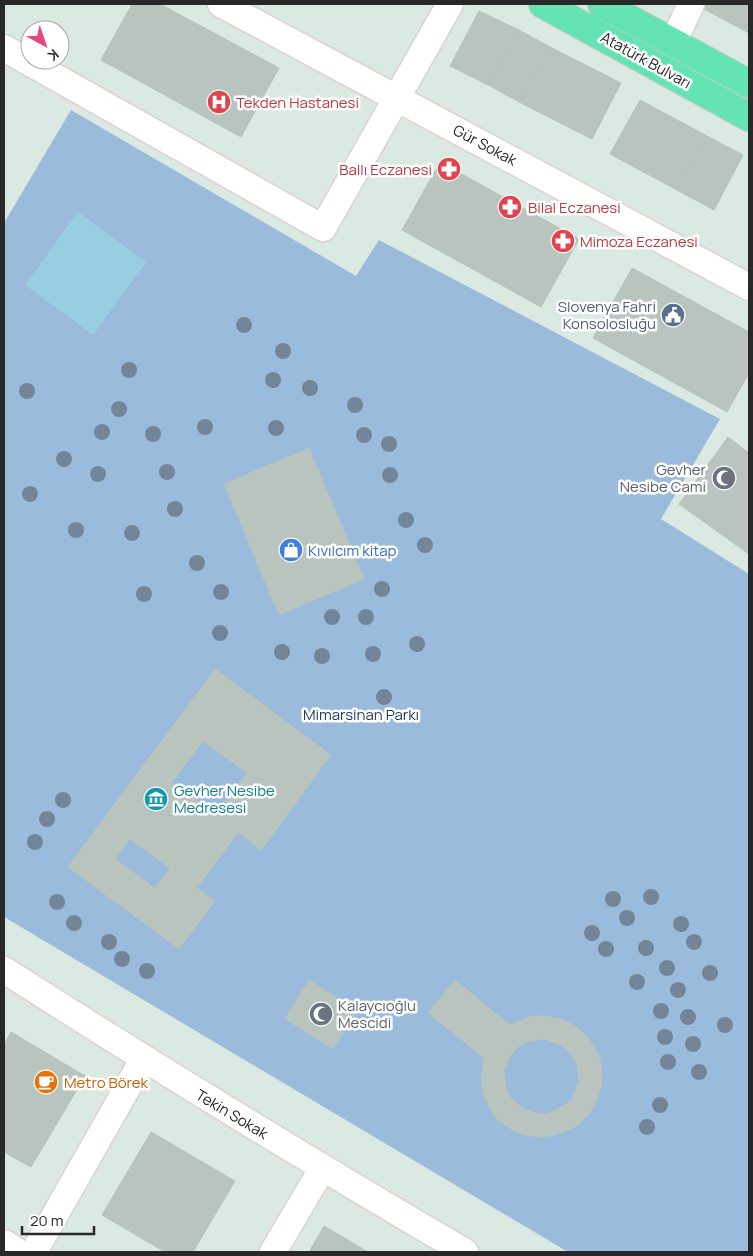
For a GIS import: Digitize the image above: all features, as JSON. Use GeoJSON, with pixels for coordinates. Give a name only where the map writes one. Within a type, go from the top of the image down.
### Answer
{"type":"FeatureCollection","features":[{"type":"Feature","properties":{"kind":"main road","name":"Atatürk Bulvarı"},"geometry":{"type":"LineString","coordinates":[[543,4],[749,117]]}},
{"type":"Feature","properties":{"kind":"main road","name":"Atatürk Bulvarı"},"geometry":{"type":"LineString","coordinates":[[602,4],[749,84]]}},
{"type":"Feature","properties":{"kind":"street","name":"Gür Sokak"},"geometry":{"type":"LineString","coordinates":[[221,4],[749,286]]}},
{"type":"Feature","properties":{"kind":"street"},"geometry":{"type":"LineString","coordinates":[[4,48],[323,228],[450,4]]}},
{"type":"Feature","properties":{"kind":"street"},"geometry":{"type":"LineString","coordinates":[[673,43],[691,4]]}},
{"type":"Feature","properties":{"kind":"street","name":"Tekin Sokak"},"geometry":{"type":"LineString","coordinates":[[4,970],[143,1060],[322,1169],[465,1252]]}},
{"type":"Feature","properties":{"kind":"street"},"geometry":{"type":"LineString","coordinates":[[34,1252],[143,1060]]}},
{"type":"Feature","properties":{"kind":"street"},"geometry":{"type":"LineString","coordinates":[[273,1252],[322,1169]]}},
{"type":"Feature","properties":{"kind":"street"},"geometry":{"type":"LineString","coordinates":[[4,1243],[18,1252]]}},
{"type":"Feature","properties":{"kind":"green space","name":"Mimarsinan Parkı"},"geometry":{"type":"Polygon","coordinates":[[[71,110],[356,276],[379,240],[720,419],[661,519],[749,574],[749,1252],[568,1252],[4,917],[4,223],[71,110]]]}},
{"type":"Feature","properties":{"kind":"shaded area"},"geometry":{"type":"Polygon","coordinates":[[[78,212],[146,262],[93,335],[25,285],[78,212]]]}},
{"type":"Feature","properties":{"kind":"building","name":"Tekden Hastanesi"},"geometry":{"type":"Polygon","coordinates":[[[132,4],[160,4],[279,68],[241,137],[101,60],[132,4]]]}},
{"type":"Feature","properties":{"kind":"building"},"geometry":{"type":"Polygon","coordinates":[[[706,4],[749,4],[749,33],[704,9],[706,4]]]}},
{"type":"Feature","properties":{"kind":"building"},"geometry":{"type":"Polygon","coordinates":[[[479,11],[519,30],[490,86],[450,66],[479,11]]]}},
{"type":"Feature","properties":{"kind":"building"},"geometry":{"type":"Polygon","coordinates":[[[519,30],[550,47],[521,103],[490,86],[519,30]]]}},
{"type":"Feature","properties":{"kind":"building"},"geometry":{"type":"Polygon","coordinates":[[[550,47],[621,83],[592,139],[521,103],[550,47]]]}},
{"type":"Feature","properties":{"kind":"building"},"geometry":{"type":"Polygon","coordinates":[[[640,100],[707,136],[677,190],[610,154],[640,100]]]}},
{"type":"Feature","properties":{"kind":"building"},"geometry":{"type":"Polygon","coordinates":[[[707,136],[743,155],[714,210],[677,190],[707,136]]]}},
{"type":"Feature","properties":{"kind":"building"},"geometry":{"type":"Polygon","coordinates":[[[440,162],[579,239],[541,307],[402,230],[440,162]]]}},
{"type":"Feature","properties":{"kind":"building"},"geometry":{"type":"Polygon","coordinates":[[[632,268],[749,332],[749,373],[727,412],[593,338],[632,268]]]}},
{"type":"Feature","properties":{"kind":"building","name":"Gevher Nesibe Cami"},"geometry":{"type":"Polygon","coordinates":[[[728,437],[749,453],[749,554],[679,504],[728,437]]]}},
{"type":"Feature","properties":{"kind":"building"},"geometry":{"type":"Polygon","coordinates":[[[309,448],[364,579],[279,615],[224,484],[309,448]]]}},
{"type":"Feature","properties":{"kind":"building","name":"Gevher Nesibe Medresesi"},"geometry":{"type":"Polygon","coordinates":[[[215,669],[331,755],[261,850],[238,832],[197,888],[215,901],[179,949],[68,867],[215,669]],[[203,741],[172,782],[216,815],[247,773],[203,741]],[[130,839],[115,859],[155,888],[170,868],[130,839]]]}},
{"type":"Feature","properties":{"kind":"building","name":"Kalaycıoğlu Mescidi"},"geometry":{"type":"Polygon","coordinates":[[[309,980],[357,1010],[333,1049],[285,1019],[309,980]]]}},
{"type":"Feature","properties":{"kind":"building"},"geometry":{"type":"Polygon","coordinates":[[[455,980],[510,1025],[531,1016],[546,1016],[574,1025],[585,1034],[594,1046],[600,1059],[601,1088],[596,1102],[589,1114],[578,1125],[565,1132],[537,1137],[522,1134],[509,1128],[497,1119],[483,1094],[481,1079],[484,1058],[428,1013],[455,980]],[[543,1039],[525,1042],[511,1054],[504,1071],[506,1089],[510,1097],[523,1109],[540,1114],[549,1113],[572,1099],[579,1082],[577,1064],[573,1056],[560,1044],[543,1039]]]}},
{"type":"Feature","properties":{"kind":"building"},"geometry":{"type":"Polygon","coordinates":[[[11,1032],[85,1076],[31,1167],[4,1152],[4,1045],[11,1032]]]}},
{"type":"Feature","properties":{"kind":"building"},"geometry":{"type":"Polygon","coordinates":[[[151,1132],[235,1181],[193,1252],[165,1252],[102,1215],[151,1132]]]}},
{"type":"Feature","properties":{"kind":"building"},"geometry":{"type":"Polygon","coordinates":[[[324,1226],[368,1252],[309,1252],[324,1226]]]}},
{"type":"Feature","properties":{"kind":"place","name":"Tekden Hastanesi"},"geometry":{"type":"Point","coordinates":[219,102]}},
{"type":"Feature","properties":{"kind":"place","name":"Ballı Eczanesi"},"geometry":{"type":"Point","coordinates":[449,169]}},
{"type":"Feature","properties":{"kind":"place","name":"Bilal Eczanesi"},"geometry":{"type":"Point","coordinates":[510,207]}},
{"type":"Feature","properties":{"kind":"place","name":"Mimoza Eczanesi"},"geometry":{"type":"Point","coordinates":[563,241]}},
{"type":"Feature","properties":{"kind":"place","name":"Slovenya Fahri Konsolosluğu"},"geometry":{"type":"Point","coordinates":[673,315]}},
{"type":"Feature","properties":{"kind":"place","name":"Gevher Nesibe Cami"},"geometry":{"type":"Point","coordinates":[724,478]}},
{"type":"Feature","properties":{"kind":"place","name":"Kıvılcım kitap"},"geometry":{"type":"Point","coordinates":[291,550]}},
{"type":"Feature","properties":{"kind":"place","name":"Gevher Nesibe Medresesi"},"geometry":{"type":"Point","coordinates":[156,799]}},
{"type":"Feature","properties":{"kind":"place","name":"Kalaycıoğlu Mescidi"},"geometry":{"type":"Point","coordinates":[321,1014]}},
{"type":"Feature","properties":{"kind":"place","name":"Metro Börek"},"geometry":{"type":"Point","coordinates":[46,1082]}}]}
